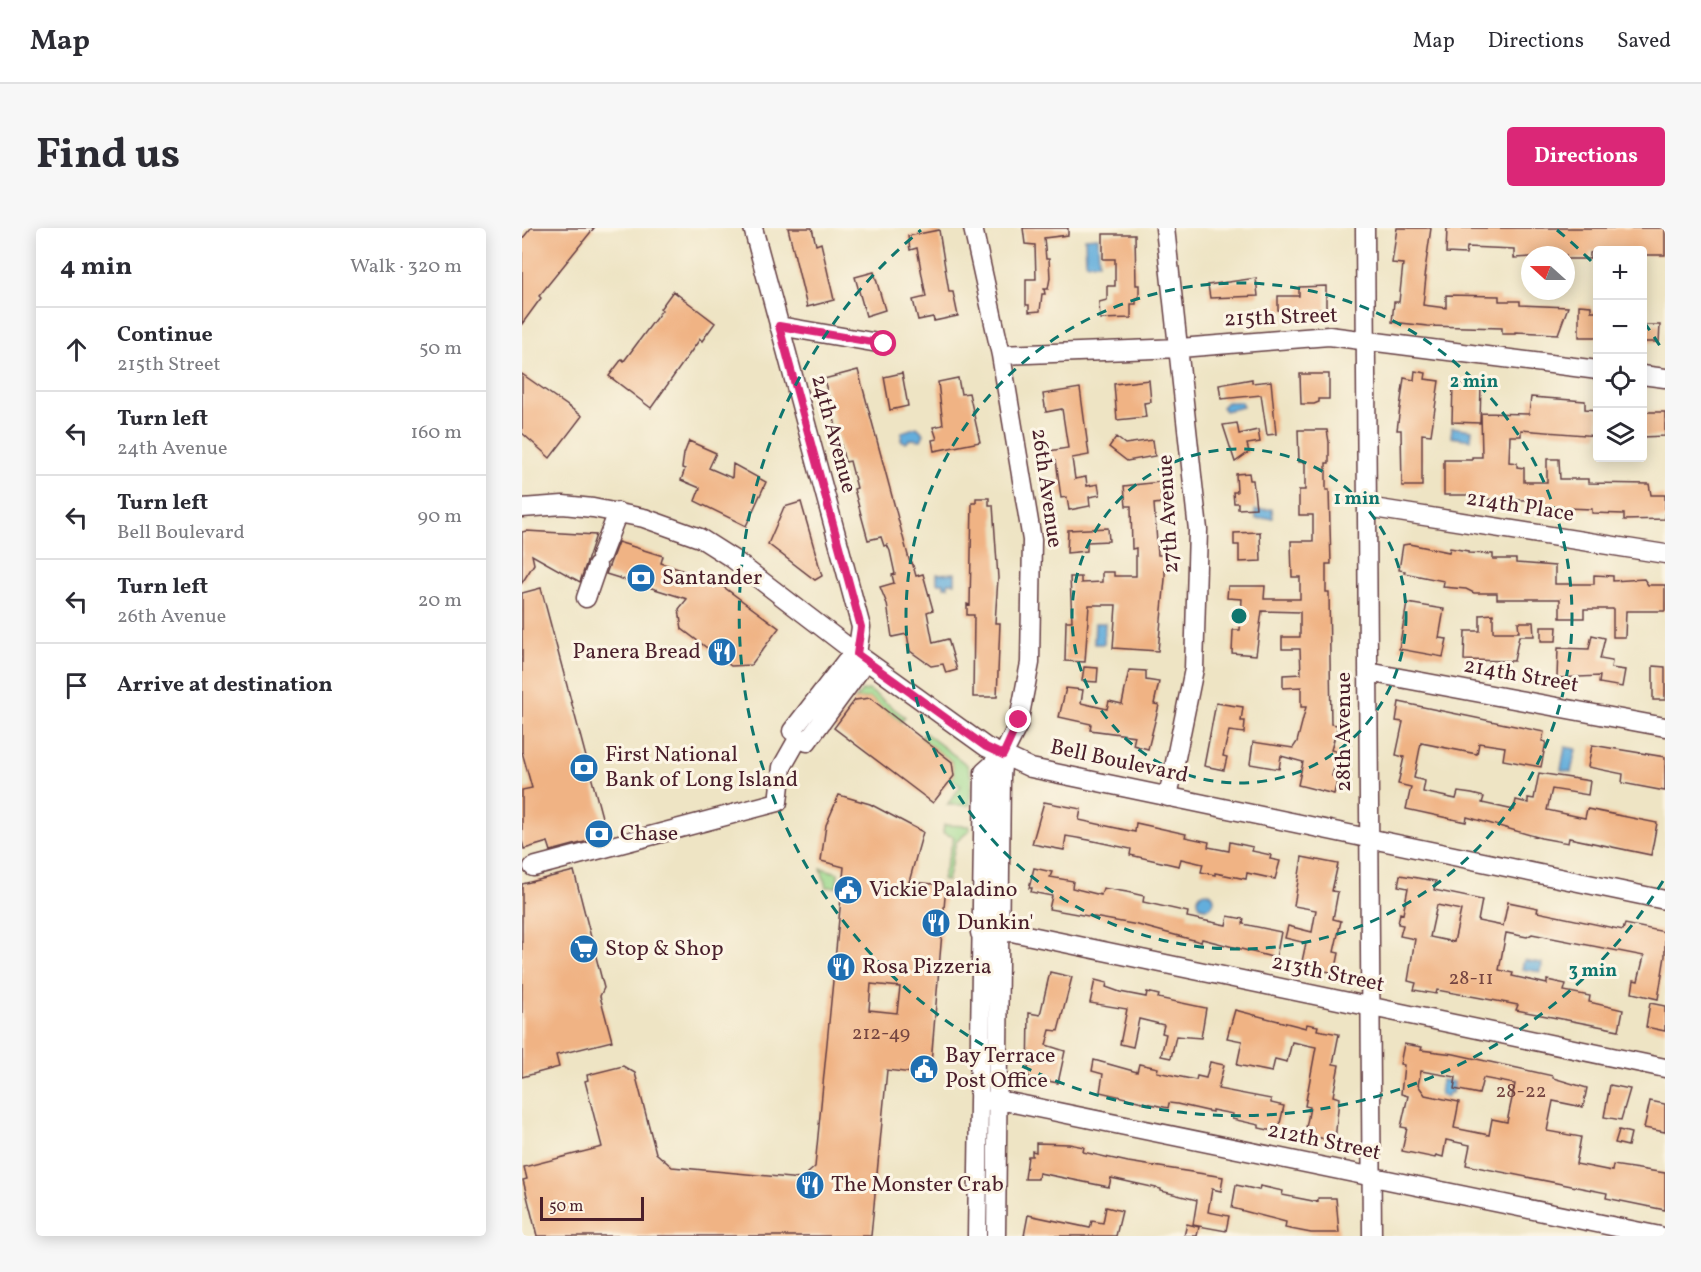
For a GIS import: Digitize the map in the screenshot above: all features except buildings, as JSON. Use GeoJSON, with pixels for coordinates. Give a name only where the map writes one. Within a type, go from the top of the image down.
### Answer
{"type":"FeatureCollection","features":[{"type":"Feature","properties":{"kind":"street","name":"24th Avenue"},"geometry":{"type":"LineString","coordinates":[[753,228],[861,627],[857,654]]}},
{"type":"Feature","properties":{"kind":"street","name":"26th Avenue"},"geometry":{"type":"LineString","coordinates":[[973,228],[1001,355],[1032,540],[1033,587],[1030,663],[1018,724],[1003,755],[989,933],[987,1100],[976,1236]]}},
{"type":"Feature","properties":{"kind":"street","name":"27th Avenue"},"geometry":{"type":"LineString","coordinates":[[1165,228],[1180,348],[1198,530],[1194,669],[1168,797]]}},
{"type":"Feature","properties":{"kind":"street","name":"28th Avenue"},"geometry":{"type":"LineString","coordinates":[[1365,228],[1372,1236]]}},
{"type":"Feature","properties":{"kind":"street"},"geometry":{"type":"LineString","coordinates":[[779,326],[884,344]]}},
{"type":"Feature","properties":{"kind":"street","name":"215th Street"},"geometry":{"type":"LineString","coordinates":[[1001,355],[1180,348],[1329,336],[1593,369]]}},
{"type":"Feature","properties":{"kind":"street"},"geometry":{"type":"LineString","coordinates":[[1647,376],[1665,378]]}},
{"type":"Feature","properties":{"kind":"street","name":"Bell Boulevard"},"geometry":{"type":"LineString","coordinates":[[522,508],[563,505],[618,512],[672,527],[712,544],[857,654],[986,747],[1031,768],[1665,900]]}},
{"type":"Feature","properties":{"kind":"street","name":"214th Place"},"geometry":{"type":"LineString","coordinates":[[1367,507],[1665,554]]}},
{"type":"Feature","properties":{"kind":"street"},"geometry":{"type":"LineString","coordinates":[[586,598],[618,512]]}},
{"type":"Feature","properties":{"kind":"street"},"geometry":{"type":"LineString","coordinates":[[533,867],[778,802],[782,767],[846,661],[857,654]]}},
{"type":"Feature","properties":{"kind":"street","name":"214th Street"},"geometry":{"type":"LineString","coordinates":[[1368,672],[1665,727]]}},
{"type":"Feature","properties":{"kind":"street","name":"213th Street"},"geometry":{"type":"LineString","coordinates":[[989,933],[1012,933],[1665,1068]]}},
{"type":"Feature","properties":{"kind":"street","name":"26th Avenue"},"geometry":{"type":"LineString","coordinates":[[987,1100],[996,1236]]}},
{"type":"Feature","properties":{"kind":"street","name":"212th Street"},"geometry":{"type":"LineString","coordinates":[[987,1100],[1372,1176],[1659,1236]]}},
{"type":"Feature","properties":{"kind":"green space"},"geometry":{"type":"Polygon","coordinates":[[[869,690],[905,717],[901,722],[870,698],[855,700],[862,691],[869,690]]]}},
{"type":"Feature","properties":{"kind":"green space"},"geometry":{"type":"Polygon","coordinates":[[[925,733],[967,765],[971,776],[970,805],[947,805],[961,786],[951,779],[954,776],[952,762],[921,738],[925,733]]]}},
{"type":"Feature","properties":{"kind":"green space"},"geometry":{"type":"Polygon","coordinates":[[[944,825],[969,826],[969,831],[956,842],[947,881],[942,879],[954,837],[943,833],[944,825]]]}},
{"type":"Feature","properties":{"kind":"green space"},"geometry":{"type":"Polygon","coordinates":[[[821,868],[838,873],[837,887],[826,887],[821,868]]]}},
{"type":"Feature","properties":{"kind":"water"},"geometry":{"type":"Polygon","coordinates":[[[1098,237],[1099,263],[1086,263],[1085,238],[1098,237]]]}},
{"type":"Feature","properties":{"kind":"water"},"geometry":{"type":"Polygon","coordinates":[[[1227,402],[1241,402],[1243,407],[1225,411],[1222,407],[1227,402]]]}},
{"type":"Feature","properties":{"kind":"water"},"geometry":{"type":"Polygon","coordinates":[[[917,427],[924,434],[921,440],[910,439],[906,443],[901,440],[902,432],[917,427]]]}},
{"type":"Feature","properties":{"kind":"water"},"geometry":{"type":"Polygon","coordinates":[[[1452,427],[1472,430],[1471,440],[1451,437],[1452,427]]]}},
{"type":"Feature","properties":{"kind":"water"},"geometry":{"type":"Polygon","coordinates":[[[1272,509],[1273,518],[1256,519],[1255,510],[1272,509]]]}},
{"type":"Feature","properties":{"kind":"water"},"geometry":{"type":"Polygon","coordinates":[[[955,573],[955,583],[948,583],[948,587],[944,587],[944,583],[937,583],[937,574],[955,573]]]}},
{"type":"Feature","properties":{"kind":"water"},"geometry":{"type":"Polygon","coordinates":[[[1095,623],[1105,623],[1104,644],[1094,644],[1095,623]]]}},
{"type":"Feature","properties":{"kind":"water"},"geometry":{"type":"Polygon","coordinates":[[[1565,747],[1576,749],[1571,772],[1561,770],[1565,747]]]}},
{"type":"Feature","properties":{"kind":"water"},"geometry":{"type":"Polygon","coordinates":[[[1206,892],[1214,900],[1206,908],[1198,900],[1206,892]]]}},
{"type":"Feature","properties":{"kind":"water"},"geometry":{"type":"Polygon","coordinates":[[[1524,960],[1542,963],[1541,972],[1522,969],[1524,960]]]}},
{"type":"Feature","properties":{"kind":"water"},"geometry":{"type":"Polygon","coordinates":[[[1441,1080],[1454,1082],[1452,1093],[1448,1093],[1447,1097],[1440,1095],[1441,1080]]]}},
{"type":"Feature","properties":{"kind":"place","name":"Santander"},"geometry":{"type":"Point","coordinates":[641,578]}},
{"type":"Feature","properties":{"kind":"place","name":"Panera Bread"},"geometry":{"type":"Point","coordinates":[722,652]}},
{"type":"Feature","properties":{"kind":"place","name":"First National Bank of Long Island"},"geometry":{"type":"Point","coordinates":[584,768]}},
{"type":"Feature","properties":{"kind":"place","name":"Chase"},"geometry":{"type":"Point","coordinates":[599,834]}},
{"type":"Feature","properties":{"kind":"place","name":"Vickie Paladino"},"geometry":{"type":"Point","coordinates":[848,890]}},
{"type":"Feature","properties":{"kind":"place","name":"Dunkin'"},"geometry":{"type":"Point","coordinates":[936,923]}},
{"type":"Feature","properties":{"kind":"place","name":"Stop & Shop"},"geometry":{"type":"Point","coordinates":[584,949]}},
{"type":"Feature","properties":{"kind":"place","name":"Rosa Pizzeria"},"geometry":{"type":"Point","coordinates":[841,967]}},
{"type":"Feature","properties":{"kind":"place","name":"Bay Terrace Post Office"},"geometry":{"type":"Point","coordinates":[924,1069]}},
{"type":"Feature","properties":{"kind":"place","name":"The Monster Crab"},"geometry":{"type":"Point","coordinates":[810,1185]}},
{"type":"Feature","properties":{"kind":"route"},"geometry":{"type":"LineString","coordinates":[[884,344],[779,326],[861,627],[857,654],[986,747],[1003,755],[1019,720]]}}]}
